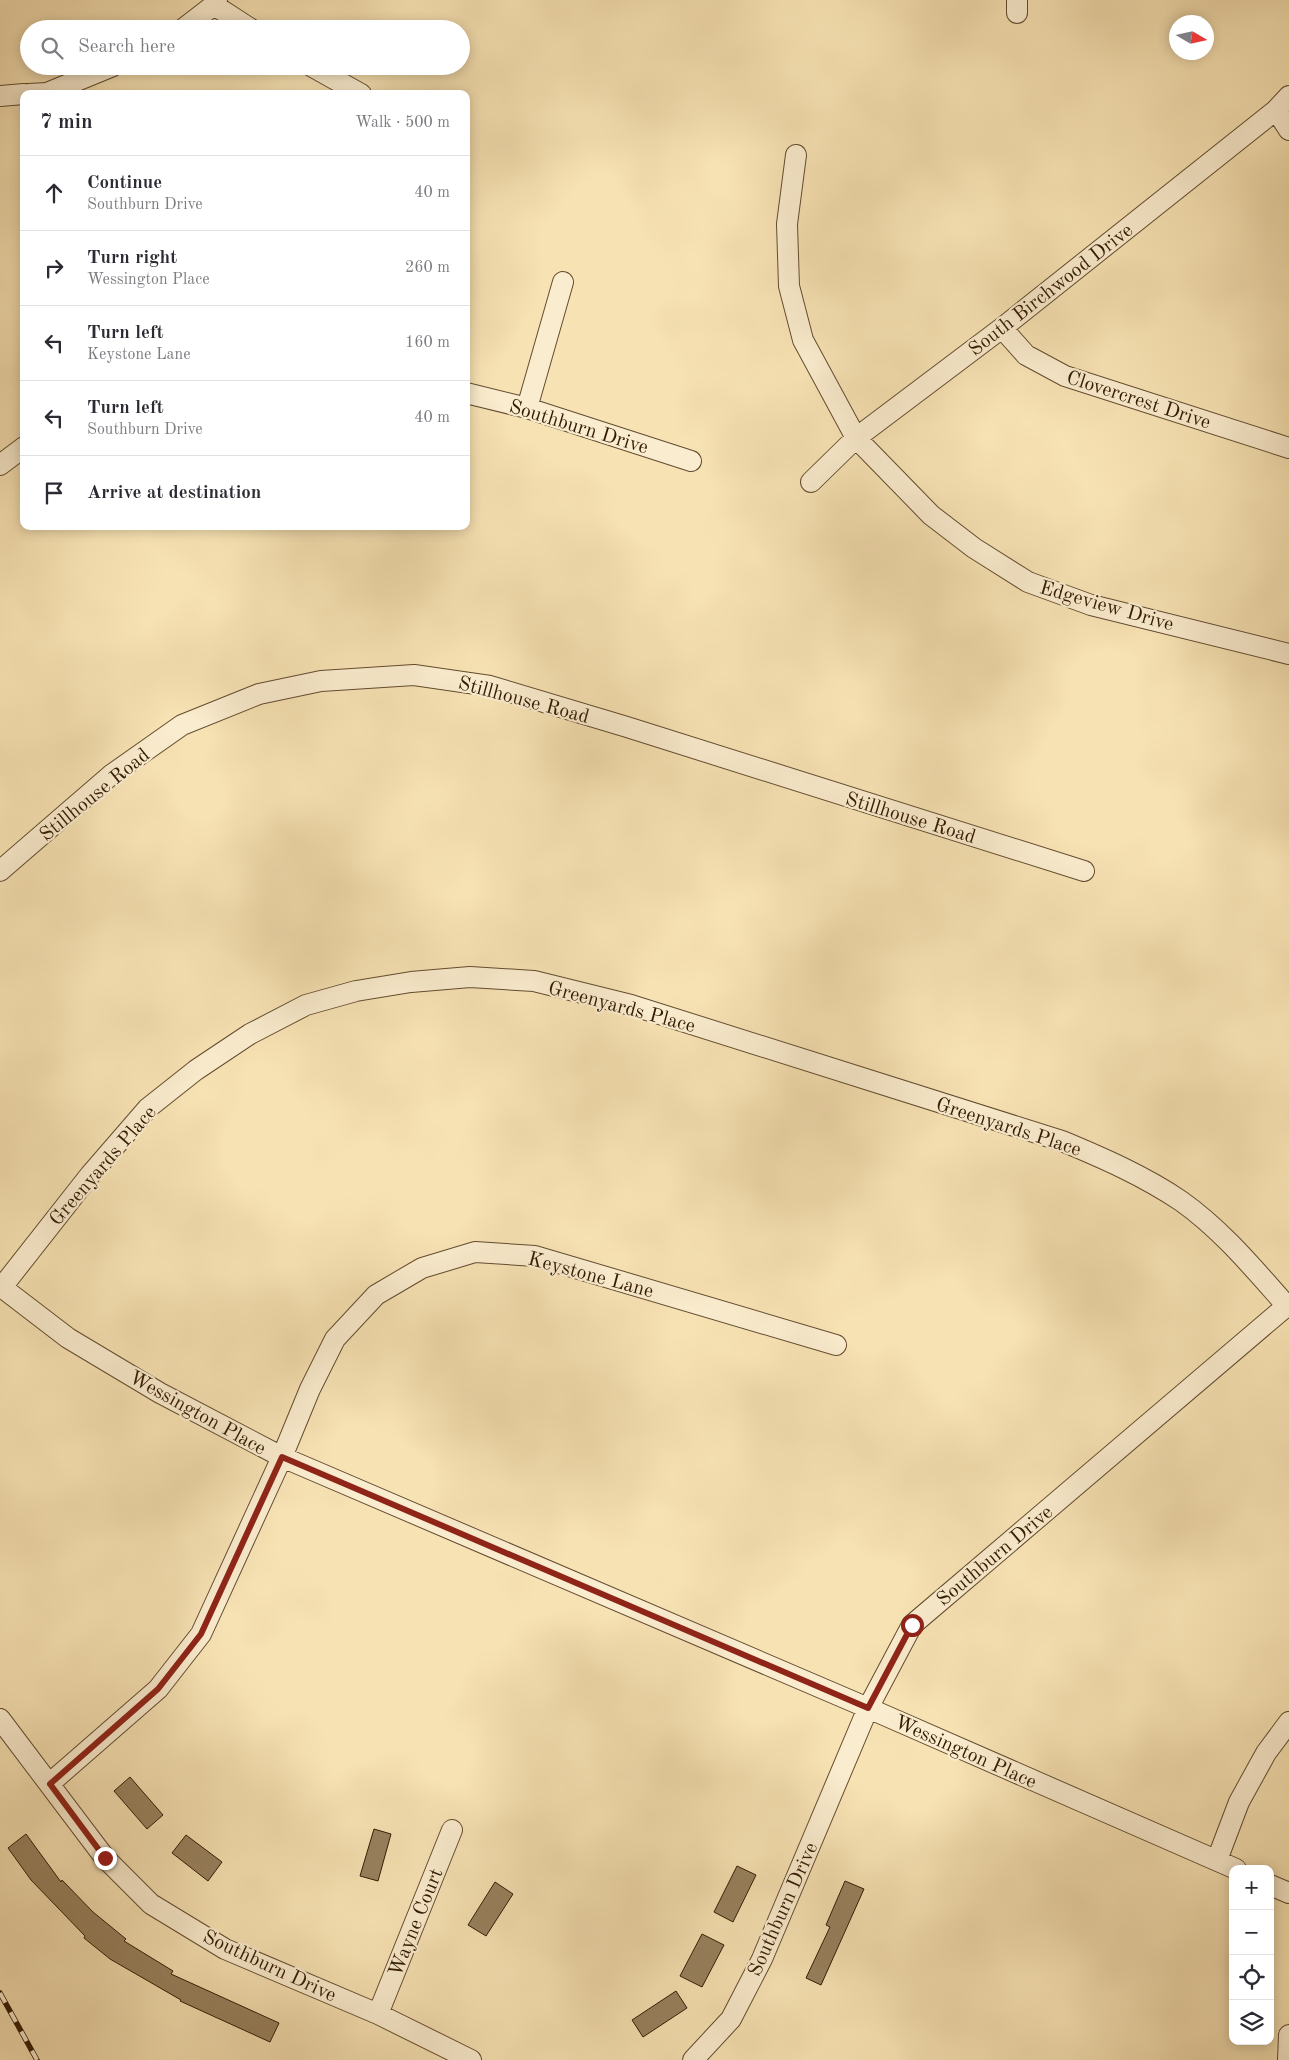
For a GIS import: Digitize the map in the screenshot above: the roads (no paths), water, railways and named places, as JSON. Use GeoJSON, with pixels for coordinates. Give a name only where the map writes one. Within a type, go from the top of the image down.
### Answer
{"type":"FeatureCollection","features":[{"type":"Feature","properties":{"kind":"street"},"geometry":{"type":"LineString","coordinates":[[195,20],[216,2],[239,20]]}},
{"type":"Feature","properties":{"kind":"street"},"geometry":{"type":"LineString","coordinates":[[54,90],[91,75]]}},
{"type":"Feature","properties":{"kind":"street"},"geometry":{"type":"LineString","coordinates":[[327,75],[354,90]]}},
{"type":"Feature","properties":{"kind":"street"},"geometry":{"type":"LineString","coordinates":[[0,96],[20,94]]}},
{"type":"Feature","properties":{"kind":"street"},"geometry":{"type":"LineString","coordinates":[[1282,103],[1289,130]]}},
{"type":"Feature","properties":{"kind":"street","name":"South Birchwood Drive"},"geometry":{"type":"LineString","coordinates":[[811,482],[856,438],[1002,328],[1282,103]]}},
{"type":"Feature","properties":{"kind":"street","name":"Edgeview Drive"},"geometry":{"type":"LineString","coordinates":[[796,155],[787,224],[789,286],[803,340],[856,438],[931,515],[974,548],[1028,582],[1091,605],[1289,654]]}},
{"type":"Feature","properties":{"kind":"street"},"geometry":{"type":"LineString","coordinates":[[527,408],[563,282]]}},
{"type":"Feature","properties":{"kind":"street","name":"Clovercrest Drive"},"geometry":{"type":"LineString","coordinates":[[1002,328],[1026,355],[1065,376],[1289,448]]}},
{"type":"Feature","properties":{"kind":"street","name":"Southburn Drive"},"geometry":{"type":"LineString","coordinates":[[470,394],[527,408],[691,461]]}},
{"type":"Feature","properties":{"kind":"street"},"geometry":{"type":"LineString","coordinates":[[0,465],[20,450]]}},
{"type":"Feature","properties":{"kind":"street","name":"Stillhouse Road"},"geometry":{"type":"LineString","coordinates":[[0,872],[111,775],[182,725],[259,694],[321,681],[414,675],[490,686],[637,730],[1084,871]]}},
{"type":"Feature","properties":{"kind":"street","name":"Greenyards Place"},"geometry":{"type":"LineString","coordinates":[[1,1286],[90,1175],[148,1108],[196,1070],[250,1034],[306,1005],[356,991],[411,982],[470,977],[534,982],[631,1005],[1062,1141],[1125,1168],[1182,1202],[1240,1252],[1288,1305]]}},
{"type":"Feature","properties":{"kind":"street","name":"Keystone Lane"},"geometry":{"type":"LineString","coordinates":[[50,1784],[158,1689],[201,1634],[282,1457],[310,1388],[335,1339],[376,1295],[422,1268],[476,1252],[535,1256],[836,1345]]}},
{"type":"Feature","properties":{"kind":"street","name":"Wessington Place"},"geometry":{"type":"LineString","coordinates":[[1,1286],[68,1338],[160,1393],[282,1457],[868,1708],[1229,1866]]}},
{"type":"Feature","properties":{"kind":"street","name":"Southburn Drive"},"geometry":{"type":"LineString","coordinates":[[693,2060],[731,2019],[762,1958],[868,1708],[912,1625],[1288,1305]]}},
{"type":"Feature","properties":{"kind":"street","name":"Southburn Drive"},"geometry":{"type":"LineString","coordinates":[[0,1719],[105,1858],[151,1904],[225,1948],[378,2014],[471,2060]]}},
{"type":"Feature","properties":{"kind":"street"},"geometry":{"type":"LineString","coordinates":[[1217,1860],[1239,1802],[1266,1753],[1289,1722]]}},
{"type":"Feature","properties":{"kind":"street","name":"Wayne Court"},"geometry":{"type":"LineString","coordinates":[[378,2014],[452,1830]]}},
{"type":"Feature","properties":{"kind":"street"},"geometry":{"type":"LineString","coordinates":[[1274,1887],[1289,1893]]}},
{"type":"Feature","properties":{"kind":"street"},"geometry":{"type":"LineString","coordinates":[[1288,2060],[1289,2035]]}},
{"type":"Feature","properties":{"kind":"railway"},"geometry":{"type":"LineString","coordinates":[[0,1993],[37,2060]]}}]}
